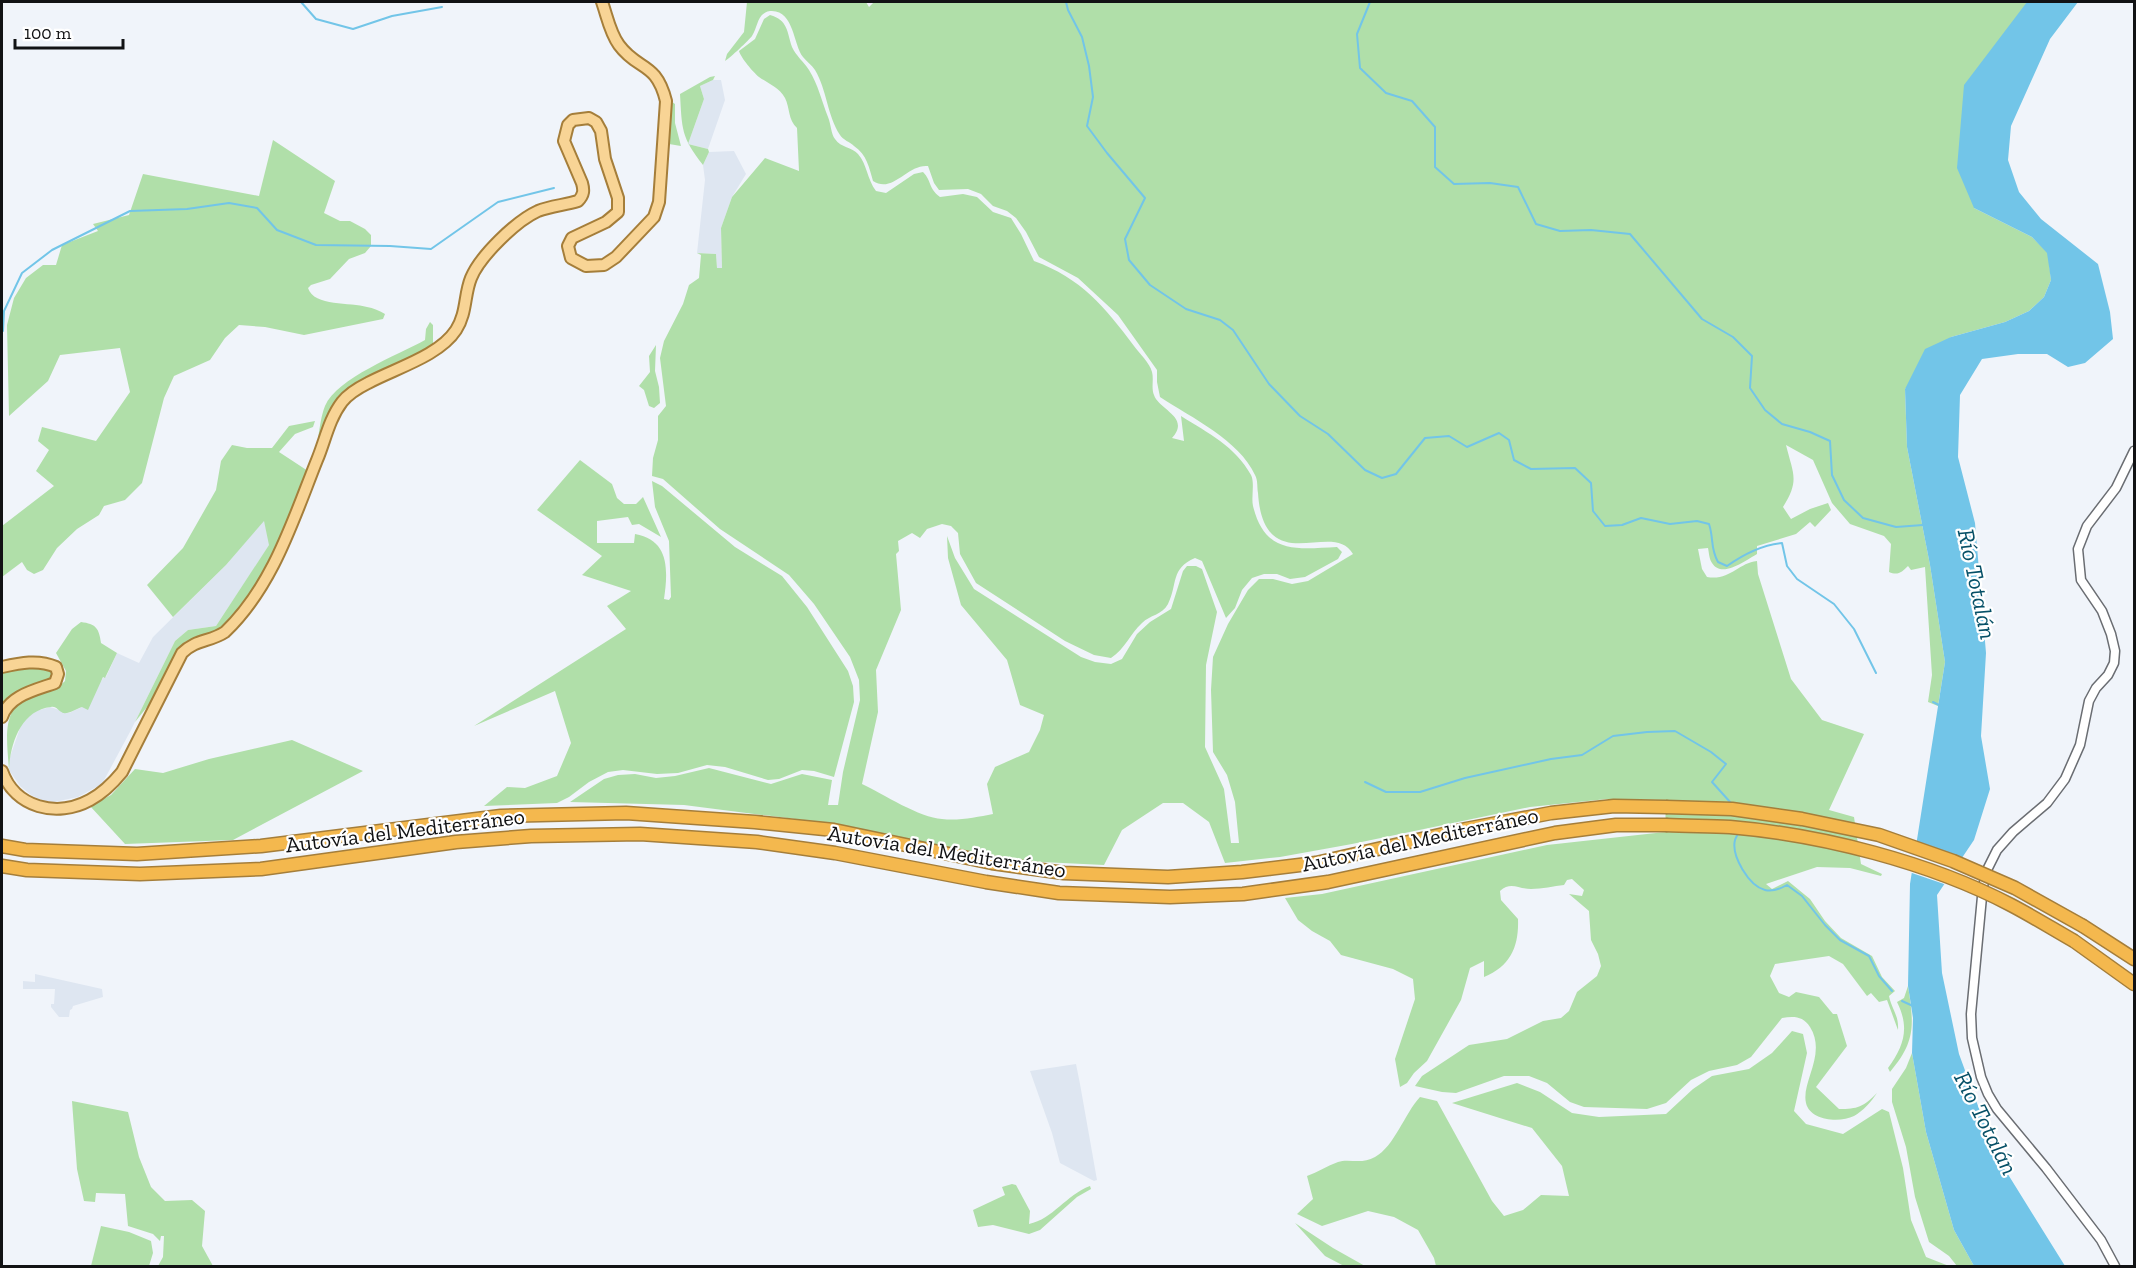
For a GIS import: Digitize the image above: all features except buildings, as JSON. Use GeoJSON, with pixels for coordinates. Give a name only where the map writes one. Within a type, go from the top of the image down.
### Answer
{"type":"FeatureCollection","features":[{"type":"Feature","properties":{"kind":"highway","name":"Autovía del Mediterráneo"},"geometry":{"type":"LineString","coordinates":[[2,846],[25,850],[137,854],[261,846],[501,816],[626,813],[834,830],[992,863],[1064,873],[1168,877],[1242,872],[1316,863],[1466,829],[1551,813],[1614,806],[1732,809],[1802,819],[1879,835],[1953,861],[2015,888],[2083,926],[2134,959]]}},
{"type":"Feature","properties":{"kind":"highway","name":"Autovía del Mediterráneo"},"geometry":{"type":"LineString","coordinates":[[2,867],[140,874],[261,869],[456,842],[531,836],[640,834],[757,842],[836,853],[986,882],[1059,892],[1170,897],[1243,894],[1328,882],[1555,833],[1616,825],[1730,827],[1796,836],[1870,852],[1947,877],[2010,904],[2074,941],[2134,984]]}},
{"type":"Feature","properties":{"kind":"main road"},"geometry":{"type":"LineString","coordinates":[[2,771],[6,782],[24,800],[33,805],[54,809],[66,808],[91,800],[108,788],[122,772],[182,653],[194,643],[218,637],[225,632],[260,588],[286,537],[331,421],[342,402],[353,391],[394,369],[435,352],[455,331],[464,316],[470,279],[479,263],[491,249],[519,224],[538,211],[578,201],[582,197],[584,190],[582,183],[564,141],[568,125],[573,120],[589,118],[596,122],[601,131],[605,159],[618,198],[618,212],[606,222],[572,238],[568,246],[572,258],[586,266],[604,265],[616,257],[654,217],[659,202],[666,101],[662,85],[652,71],[619,46],[613,36],[602,2]]}},
{"type":"Feature","properties":{"kind":"main road"},"geometry":{"type":"LineString","coordinates":[[2,667],[24,662],[45,662],[56,667],[58,674],[55,683],[10,702],[2,717]]}},
{"type":"Feature","properties":{"kind":"street"},"geometry":{"type":"LineString","coordinates":[[2115,1266],[2101,1240],[1997,1109],[1988,1094],[1981,1077],[1972,1038],[1971,1014],[1983,886],[1988,868],[1997,850],[2013,832],[2047,803],[2065,779],[2080,745],[2088,701],[2096,688],[2109,675],[2114,663],[2115,651],[2105,619],[2080,579],[2078,549],[2087,526],[2116,488],[2134,451]]}},
{"type":"Feature","properties":{"kind":"shaded area"},"geometry":{"type":"Polygon","coordinates":[[[713,80],[721,80],[725,100],[708,149],[688,144],[704,99],[700,86],[713,80]]]}},
{"type":"Feature","properties":{"kind":"shaded area"},"geometry":{"type":"Polygon","coordinates":[[[734,151],[746,174],[732,197],[721,228],[722,268],[717,268],[716,254],[697,253],[705,180],[703,165],[709,152],[734,151]]]}},
{"type":"Feature","properties":{"kind":"shaded area"},"geometry":{"type":"Polygon","coordinates":[[[264,520],[270,544],[216,626],[188,630],[175,641],[102,784],[78,797],[54,802],[43,801],[20,786],[9,770],[9,760],[21,725],[27,717],[36,711],[50,707],[69,713],[82,707],[106,677],[117,653],[139,663],[153,637],[226,565],[264,520]]]}},
{"type":"Feature","properties":{"kind":"shaded area"},"geometry":{"type":"Polygon","coordinates":[[[35,974],[102,989],[103,997],[73,1006],[69,1017],[59,1017],[51,1007],[51,1004],[54,1004],[55,989],[23,989],[23,981],[35,982],[35,974]]]}},
{"type":"Feature","properties":{"kind":"shaded area"},"geometry":{"type":"Polygon","coordinates":[[[1076,1064],[1097,1180],[1094,1181],[1060,1163],[1030,1071],[1076,1064]]]}},
{"type":"Feature","properties":{"kind":"green space"},"geometry":{"type":"Polygon","coordinates":[[[747,2],[866,2],[869,7],[874,2],[2027,2],[1974,208],[2032,237],[2048,253],[2051,280],[2044,297],[2029,311],[2005,322],[1951,337],[1905,389],[1907,447],[1930,565],[1945,662],[1938,706],[1928,702],[1932,675],[1925,567],[1911,570],[1908,566],[1900,573],[1889,572],[1891,544],[1884,536],[1850,524],[1832,503],[1813,460],[1786,445],[1794,477],[1792,490],[1783,507],[1791,519],[1828,503],[1831,510],[1815,527],[1810,522],[1796,534],[1757,546],[1757,554],[1728,569],[1716,567],[1712,563],[1708,548],[1698,549],[1702,569],[1707,577],[1722,576],[1750,562],[1757,561],[1758,574],[1791,679],[1822,720],[1864,734],[1829,810],[1854,817],[1861,864],[1882,874],[1881,876],[1850,868],[1817,867],[1766,884],[1772,889],[1788,881],[1810,899],[1825,921],[1841,938],[1872,956],[1882,977],[1895,991],[1889,996],[1898,1030],[1887,1000],[1879,1002],[1871,993],[1867,996],[1843,964],[1829,956],[1775,964],[1770,976],[1779,993],[1789,997],[1796,992],[1819,997],[1833,1014],[1837,1014],[1847,1046],[1816,1087],[1839,1109],[1860,1106],[1877,1093],[1867,1106],[1861,1112],[1848,1118],[1834,1120],[1813,1114],[1806,1103],[1805,1095],[1815,1057],[1815,1037],[1807,1023],[1794,1017],[1782,1018],[1751,1057],[1737,1065],[1709,1071],[1691,1080],[1666,1103],[1647,1109],[1584,1107],[1570,1102],[1547,1083],[1529,1076],[1504,1076],[1456,1093],[1415,1086],[1422,1076],[1469,1045],[1507,1039],[1543,1021],[1561,1018],[1569,1011],[1577,992],[1597,976],[1601,966],[1591,940],[1589,911],[1569,894],[1582,896],[1584,890],[1572,879],[1567,880],[1564,885],[1539,889],[1508,886],[1500,891],[1501,900],[1518,919],[1517,938],[1512,954],[1501,967],[1484,977],[1484,961],[1470,968],[1461,1000],[1427,1061],[1407,1083],[1400,1087],[1395,1059],[1415,999],[1413,979],[1393,969],[1341,955],[1330,941],[1298,920],[1285,898],[1322,894],[1547,845],[1665,832],[1666,800],[1607,799],[1530,807],[1352,844],[1280,857],[1225,863],[1209,822],[1183,803],[1163,803],[1122,830],[1104,865],[1003,860],[842,825],[684,805],[570,802],[604,779],[618,775],[635,774],[656,778],[709,768],[771,784],[802,774],[832,780],[828,805],[838,805],[843,772],[860,700],[859,680],[850,657],[814,604],[789,575],[720,529],[663,479],[652,476],[653,458],[658,440],[658,416],[666,406],[660,358],[664,341],[683,304],[689,285],[699,278],[701,255],[697,253],[716,254],[717,268],[722,268],[721,228],[732,197],[765,158],[799,171],[797,128],[792,121],[785,98],[776,88],[754,72],[739,51],[755,39],[764,19],[770,15],[784,23],[792,47],[812,75],[837,142],[858,154],[876,191],[886,193],[914,174],[923,172],[940,197],[963,194],[977,197],[993,212],[1011,218],[1034,261],[1065,276],[1091,295],[1147,362],[1152,372],[1154,395],[1176,419],[1178,425],[1172,438],[1184,441],[1181,416],[1211,434],[1245,465],[1252,478],[1253,506],[1258,522],[1266,533],[1274,541],[1284,546],[1337,547],[1342,552],[1338,559],[1305,577],[1290,579],[1277,574],[1264,574],[1252,578],[1242,590],[1235,608],[1226,618],[1202,561],[1195,558],[1187,562],[1178,572],[1171,597],[1165,608],[1142,623],[1111,658],[1094,655],[1065,641],[976,583],[960,554],[958,533],[951,526],[942,524],[927,529],[920,538],[912,533],[898,541],[899,551],[896,554],[901,610],[876,670],[878,712],[862,784],[933,818],[955,819],[993,814],[987,784],[995,767],[1029,752],[1040,730],[1044,715],[1020,705],[1007,660],[961,605],[948,558],[947,536],[955,558],[974,589],[1081,657],[1111,664],[1122,659],[1137,634],[1150,622],[1171,609],[1183,571],[1187,566],[1196,566],[1202,569],[1217,612],[1206,665],[1205,747],[1224,789],[1231,843],[1239,843],[1235,802],[1227,775],[1213,752],[1211,690],[1213,657],[1228,624],[1248,590],[1259,579],[1273,579],[1292,584],[1308,581],[1353,554],[1346,546],[1337,543],[1293,543],[1282,541],[1273,535],[1262,516],[1257,479],[1248,462],[1226,440],[1160,397],[1157,370],[1118,315],[1078,278],[1039,257],[1026,232],[1016,218],[1007,211],[993,206],[981,194],[968,189],[939,190],[928,166],[913,169],[887,184],[873,181],[862,153],[841,137],[832,119],[819,78],[814,68],[803,57],[792,28],[784,16],[770,11],[763,14],[752,36],[725,61],[727,54],[744,32],[747,2]]]}},
{"type":"Feature","properties":{"kind":"green space"},"geometry":{"type":"Polygon","coordinates":[[[715,76],[713,80],[700,86],[704,99],[688,143],[682,124],[680,94],[715,76]]]}},
{"type":"Feature","properties":{"kind":"green space"},"geometry":{"type":"Polygon","coordinates":[[[671,101],[675,104],[675,123],[681,146],[669,144],[671,101]]]}},
{"type":"Feature","properties":{"kind":"green space"},"geometry":{"type":"Polygon","coordinates":[[[273,140],[335,181],[324,213],[340,221],[350,221],[371,235],[371,246],[365,253],[349,259],[330,279],[308,288],[312,294],[325,301],[374,309],[385,314],[383,319],[304,335],[265,327],[239,325],[225,338],[210,360],[174,376],[164,398],[142,483],[125,500],[104,506],[99,515],[77,529],[57,548],[43,570],[34,574],[27,570],[22,562],[2,577],[2,526],[54,486],[36,471],[49,450],[38,441],[42,427],[96,441],[130,392],[120,348],[60,355],[48,381],[9,416],[7,325],[14,298],[26,278],[43,265],[56,265],[62,245],[98,231],[93,224],[129,215],[143,174],[259,196],[273,140]]]}},
{"type":"Feature","properties":{"kind":"green space"},"geometry":{"type":"Polygon","coordinates":[[[689,144],[708,149],[709,152],[703,165],[696,155],[689,144]]]}},
{"type":"Feature","properties":{"kind":"green space"},"geometry":{"type":"Polygon","coordinates":[[[430,322],[433,325],[433,346],[426,353],[349,389],[332,406],[321,439],[318,438],[325,406],[332,396],[355,377],[425,340],[426,329],[430,322]]]}},
{"type":"Feature","properties":{"kind":"green space"},"geometry":{"type":"Polygon","coordinates":[[[656,345],[655,371],[660,403],[654,408],[649,406],[644,390],[639,386],[650,372],[649,356],[656,345]]]}},
{"type":"Feature","properties":{"kind":"green space"},"geometry":{"type":"Polygon","coordinates":[[[315,421],[313,427],[295,434],[279,452],[308,471],[263,574],[238,612],[222,630],[185,642],[155,697],[135,722],[175,641],[188,630],[216,626],[269,545],[264,521],[226,565],[173,617],[147,585],[183,548],[216,490],[221,461],[232,445],[247,448],[272,448],[289,426],[315,421]]]}},
{"type":"Feature","properties":{"kind":"green space"},"geometry":{"type":"Polygon","coordinates":[[[580,460],[612,484],[617,498],[624,504],[636,504],[643,497],[661,537],[639,524],[632,525],[628,517],[597,521],[597,543],[634,543],[635,534],[655,543],[661,550],[666,568],[664,599],[669,600],[671,597],[669,541],[655,507],[652,481],[662,486],[735,547],[782,576],[807,607],[848,671],[853,686],[854,702],[834,777],[802,770],[779,779],[768,780],[725,767],[707,765],[678,773],[657,774],[623,770],[608,772],[557,803],[484,806],[507,787],[525,788],[557,776],[571,743],[555,691],[474,726],[626,629],[607,606],[631,591],[582,575],[602,556],[537,510],[580,460]]]}},
{"type":"Feature","properties":{"kind":"green space"},"geometry":{"type":"Polygon","coordinates":[[[81,622],[96,628],[101,643],[117,653],[105,678],[103,677],[88,710],[82,707],[63,713],[51,707],[32,714],[25,721],[15,739],[9,770],[7,735],[11,714],[24,698],[54,689],[65,681],[66,671],[56,653],[72,629],[81,622]]]}},
{"type":"Feature","properties":{"kind":"green space"},"geometry":{"type":"Polygon","coordinates":[[[38,666],[53,670],[54,677],[48,683],[2,709],[2,673],[38,666]]]}},
{"type":"Feature","properties":{"kind":"green space"},"geometry":{"type":"Polygon","coordinates":[[[292,740],[363,771],[233,840],[125,844],[90,806],[111,795],[135,769],[163,773],[209,759],[292,740]]]}},
{"type":"Feature","properties":{"kind":"green space"},"geometry":{"type":"Polygon","coordinates":[[[1908,986],[1911,1032],[1905,1051],[1890,1072],[1888,1068],[1898,1052],[1904,1029],[1897,1002],[1904,998],[1908,986]]]}},
{"type":"Feature","properties":{"kind":"green space"},"geometry":{"type":"Polygon","coordinates":[[[1792,1031],[1803,1034],[1807,1053],[1794,1111],[1806,1124],[1843,1134],[1882,1109],[1889,1112],[1903,1168],[1911,1220],[1926,1257],[1949,1266],[1436,1266],[1418,1230],[1394,1217],[1368,1211],[1322,1226],[1297,1214],[1313,1199],[1307,1176],[1338,1162],[1365,1161],[1375,1157],[1394,1138],[1420,1097],[1437,1101],[1492,1201],[1504,1216],[1523,1210],[1541,1195],[1569,1196],[1562,1166],[1532,1128],[1452,1103],[1517,1083],[1540,1092],[1572,1113],[1599,1117],[1666,1114],[1693,1089],[1712,1076],[1749,1069],[1772,1053],[1792,1031]]]}},
{"type":"Feature","properties":{"kind":"green space"},"geometry":{"type":"Polygon","coordinates":[[[1912,1053],[1926,1132],[1954,1230],[1974,1266],[1957,1266],[1949,1256],[1929,1242],[1915,1197],[1906,1147],[1892,1102],[1892,1089],[1906,1068],[1912,1053]]]}},
{"type":"Feature","properties":{"kind":"green space"},"geometry":{"type":"Polygon","coordinates":[[[72,1101],[128,1112],[139,1157],[151,1187],[165,1201],[192,1200],[205,1211],[202,1246],[213,1266],[158,1266],[163,1257],[164,1236],[161,1236],[160,1241],[153,1234],[128,1226],[125,1194],[96,1193],[95,1202],[84,1201],[77,1169],[72,1101]]]}},
{"type":"Feature","properties":{"kind":"green space"},"geometry":{"type":"Polygon","coordinates":[[[1016,1185],[1030,1211],[1029,1224],[1053,1212],[1081,1190],[1090,1186],[1091,1189],[1077,1197],[1040,1230],[1029,1234],[993,1225],[978,1227],[973,1210],[1005,1195],[1002,1187],[1016,1185]]]}},
{"type":"Feature","properties":{"kind":"green space"},"geometry":{"type":"Polygon","coordinates":[[[1295,1223],[1365,1266],[1344,1266],[1325,1256],[1295,1223]]]}},
{"type":"Feature","properties":{"kind":"green space"},"geometry":{"type":"Polygon","coordinates":[[[101,1226],[129,1232],[151,1241],[153,1253],[149,1266],[91,1266],[101,1226]]]}},
{"type":"Feature","properties":{"kind":"water","name":"Río Totalán"},"geometry":{"type":"Polygon","coordinates":[[[2027,2],[2078,2],[2050,39],[2011,126],[2008,160],[2019,192],[2041,219],[2098,264],[2110,312],[2113,339],[2085,363],[2068,367],[2047,354],[2018,354],[1982,359],[1960,395],[1958,457],[1975,523],[1986,653],[1981,736],[1990,789],[1974,840],[1937,895],[1942,973],[1959,1054],[1996,1155],[2065,1266],[1974,1266],[1954,1230],[1926,1132],[1912,1053],[1913,1018],[1908,986],[1910,884],[1945,662],[1930,565],[1907,447],[1905,389],[1925,349],[1951,337],[2005,322],[2029,311],[2044,297],[2051,280],[2047,253],[2032,237],[1974,208],[1957,168],[1964,85],[2027,2]]]}},
{"type":"Feature","properties":{"kind":"pier"},"geometry":{"type":"Polygon","coordinates":[[[1914,841],[1964,860],[1947,885],[1909,872],[1914,841]]]}},
{"type":"Feature","properties":{"kind":"waterway"},"geometry":{"type":"LineString","coordinates":[[301,2],[316,19],[353,29],[392,16],[442,7]]}},
{"type":"Feature","properties":{"kind":"waterway"},"geometry":{"type":"LineString","coordinates":[[1066,2],[1082,37],[1089,66],[1093,97],[1087,126],[1145,198],[1125,239],[1129,260],[1150,285],[1186,309],[1220,320],[1233,330],[1269,384],[1300,416],[1328,434],[1365,470],[1382,478],[1396,474],[1425,438],[1449,436],[1467,447],[1499,433],[1509,440],[1514,460],[1531,469],[1575,468],[1591,483],[1593,511],[1605,526],[1622,525],[1641,518],[1670,524],[1697,521],[1709,524],[1718,562],[1727,566],[1753,551],[1782,543],[1787,566],[1797,579],[1834,604],[1854,629],[1876,673]]}},
{"type":"Feature","properties":{"kind":"waterway"},"geometry":{"type":"LineString","coordinates":[[1370,2],[1357,34],[1360,68],[1386,93],[1412,101],[1435,127],[1435,167],[1454,184],[1490,183],[1518,187],[1536,224],[1560,231],[1591,230],[1630,234],[1702,319],[1733,337],[1752,356],[1750,388],[1765,410],[1782,424],[1810,432],[1830,441],[1832,475],[1844,500],[1863,518],[1896,527],[1923,525]]}},
{"type":"Feature","properties":{"kind":"waterway"},"geometry":{"type":"LineString","coordinates":[[3,331],[4,311],[22,273],[52,250],[130,211],[187,209],[229,203],[257,208],[277,230],[316,245],[431,249],[498,202],[554,188]]}},
{"type":"Feature","properties":{"kind":"waterway"},"geometry":{"type":"LineString","coordinates":[[1933,702],[1941,706]]}},
{"type":"Feature","properties":{"kind":"waterway"},"geometry":{"type":"LineString","coordinates":[[1365,782],[1386,792],[1420,792],[1465,778],[1551,759],[1582,755],[1613,736],[1675,731],[1711,752],[1726,764],[1712,782],[1731,803]]}},
{"type":"Feature","properties":{"kind":"waterway"},"geometry":{"type":"LineString","coordinates":[[1739,832],[1734,847],[1742,870],[1747,877],[1765,890],[1776,890],[1787,885],[1802,896],[1840,940],[1869,956],[1879,976],[1892,991]]}},
{"type":"Feature","properties":{"kind":"waterway"},"geometry":{"type":"LineString","coordinates":[[1902,1001],[1913,1006]]}}]}
